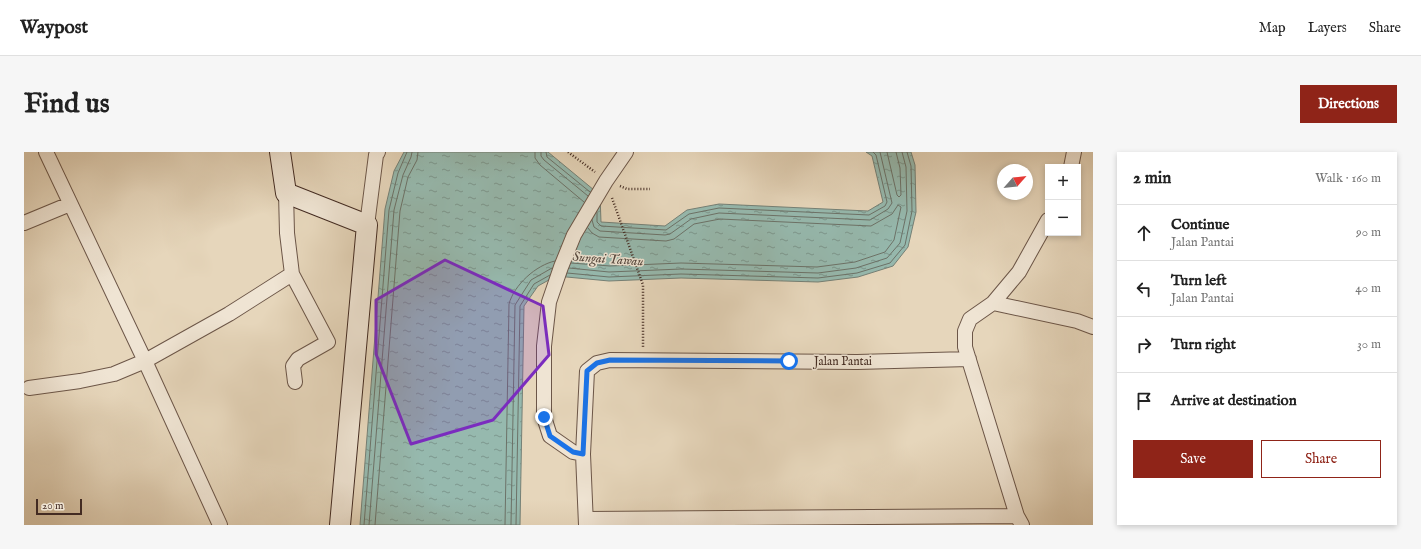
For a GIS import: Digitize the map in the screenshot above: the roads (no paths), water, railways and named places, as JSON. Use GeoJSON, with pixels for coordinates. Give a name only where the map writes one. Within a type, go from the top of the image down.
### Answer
{"type":"FeatureCollection","features":[{"type":"Feature","properties":{"kind":"street"},"geometry":{"type":"LineString","coordinates":[[46,152],[145,360],[220,525]]}},
{"type":"Feature","properties":{"kind":"street"},"geometry":{"type":"LineString","coordinates":[[280,152],[286,192],[287,233],[292,274],[328,342],[298,359],[293,366],[295,382]]}},
{"type":"Feature","properties":{"kind":"street"},"geometry":{"type":"LineString","coordinates":[[340,525],[367,225],[376,155],[378,152]]}},
{"type":"Feature","properties":{"kind":"street"},"geometry":{"type":"LineString","coordinates":[[583,454],[573,452],[550,436],[544,417],[544,346],[549,302],[574,235],[606,181],[626,152]]}},
{"type":"Feature","properties":{"kind":"street"},"geometry":{"type":"LineString","coordinates":[[1072,164],[1074,152]]}},
{"type":"Feature","properties":{"kind":"street"},"geometry":{"type":"LineString","coordinates":[[286,192],[367,225]]}},
{"type":"Feature","properties":{"kind":"street"},"geometry":{"type":"LineString","coordinates":[[24,223],[70,204]]}},
{"type":"Feature","properties":{"kind":"street"},"geometry":{"type":"LineString","coordinates":[[586,522],[1020,521],[965,346],[965,331],[970,319],[993,303],[1019,272],[1045,225]]}},
{"type":"Feature","properties":{"kind":"street"},"geometry":{"type":"LineString","coordinates":[[29,388],[80,381],[114,374],[145,360],[229,314],[292,274]]}},
{"type":"Feature","properties":{"kind":"street"},"geometry":{"type":"LineString","coordinates":[[993,303],[1077,321],[1093,327]]}},
{"type":"Feature","properties":{"kind":"street","name":"Jalan Pantai"},"geometry":{"type":"LineString","coordinates":[[586,522],[583,454],[587,371],[597,363],[610,360],[857,362],[969,359]]}},
{"type":"Feature","properties":{"kind":"water","name":"Sungai Tawau"},"geometry":{"type":"Polygon","coordinates":[[[404,152],[548,152],[600,195],[601,222],[665,226],[687,210],[719,204],[868,211],[883,202],[872,156],[866,152],[911,152],[915,165],[916,212],[908,247],[893,266],[858,277],[818,282],[681,278],[609,281],[556,276],[538,286],[524,306],[520,525],[360,525],[385,209],[394,171],[404,152]]]}}]}
